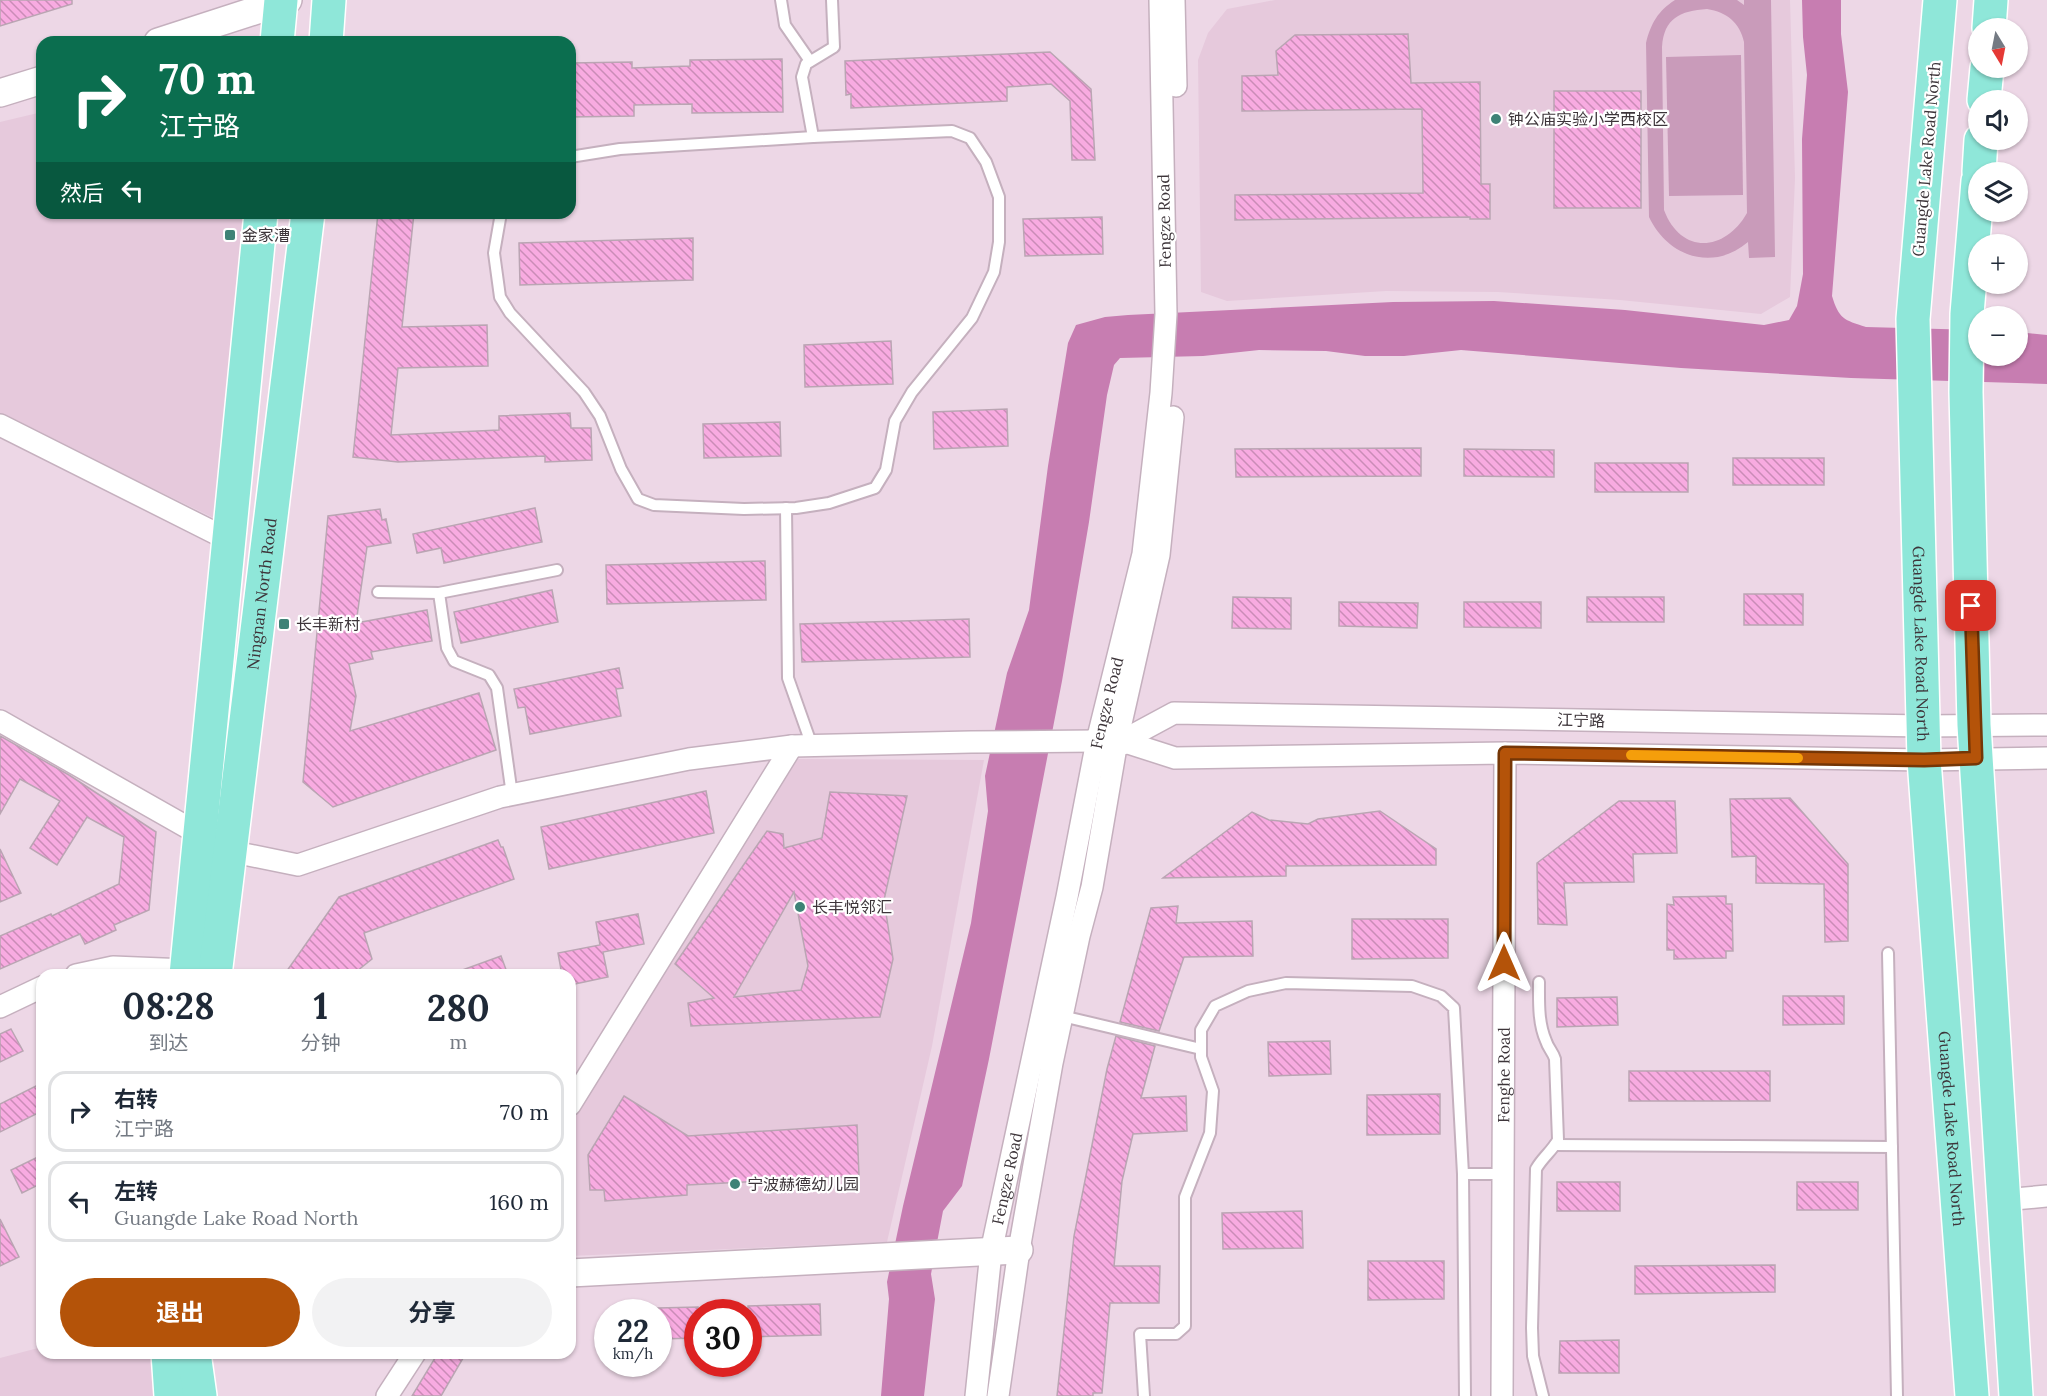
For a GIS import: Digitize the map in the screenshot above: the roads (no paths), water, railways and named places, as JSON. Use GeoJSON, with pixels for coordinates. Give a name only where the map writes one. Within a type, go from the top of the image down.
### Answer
{"type":"FeatureCollection","features":[{"type":"Feature","properties":{"kind":"main road"},"geometry":{"type":"LineString","coordinates":[[326,36],[329,0]]}},
{"type":"Feature","properties":{"kind":"main road","name":"Guangde Lake Road North"},"geometry":{"type":"LineString","coordinates":[[1940,0],[1913,319],[1924,760],[1972,1396]]}},
{"type":"Feature","properties":{"kind":"main road"},"geometry":{"type":"LineString","coordinates":[[1990,18],[1991,0]]}},
{"type":"Feature","properties":{"kind":"main road"},"geometry":{"type":"LineString","coordinates":[[278,36],[283,1]]}},
{"type":"Feature","properties":{"kind":"main road"},"geometry":{"type":"LineString","coordinates":[[196,969],[200,835],[260,219]]}},
{"type":"Feature","properties":{"kind":"main road","name":"Ningnan North Road"},"geometry":{"type":"LineString","coordinates":[[197,969],[229,851],[307,219]]}},
{"type":"Feature","properties":{"kind":"main road"},"geometry":{"type":"LineString","coordinates":[[1975,222],[1967,314],[1966,392],[1974,725],[2016,1396]]}},
{"type":"Feature","properties":{"kind":"main road"},"geometry":{"type":"LineString","coordinates":[[168,1359],[171,1396]]}},
{"type":"Feature","properties":{"kind":"main road"},"geometry":{"type":"LineString","coordinates":[[195,1359],[200,1396]]}},
{"type":"Feature","properties":{"kind":"street","name":"Fengze Road"},"geometry":{"type":"LineString","coordinates":[[998,1396],[1019,1250],[1062,1016],[1078,936],[1092,887],[1112,741],[1143,554],[1162,370],[1173,312],[1160,0]]}},
{"type":"Feature","properties":{"kind":"street","name":"Fengze Road"},"geometry":{"type":"LineString","coordinates":[[976,1396],[991,1252],[1067,897],[1112,741],[1159,555],[1174,402],[1174,0]]}},
{"type":"Feature","properties":{"kind":"street"},"geometry":{"type":"LineString","coordinates":[[176,36],[283,1]]}},
{"type":"Feature","properties":{"kind":"street"},"geometry":{"type":"LineString","coordinates":[[0,93],[36,82]]}},
{"type":"Feature","properties":{"kind":"street"},"geometry":{"type":"LineString","coordinates":[[0,425],[229,540]]}},
{"type":"Feature","properties":{"kind":"street","name":"江宁路"},"geometry":{"type":"LineString","coordinates":[[1112,741],[1174,713],[1923,726],[2047,725]]}},
{"type":"Feature","properties":{"kind":"street"},"geometry":{"type":"LineString","coordinates":[[0,721],[229,851],[298,865],[512,795],[689,759],[802,746],[1112,741],[1175,758],[1505,753],[1924,760],[2047,758]]}},
{"type":"Feature","properties":{"kind":"street"},"geometry":{"type":"LineString","coordinates":[[576,1096],[802,746]]}},
{"type":"Feature","properties":{"kind":"street","name":"Fenghe Road"},"geometry":{"type":"LineString","coordinates":[[1502,1396],[1505,753]]}},
{"type":"Feature","properties":{"kind":"street"},"geometry":{"type":"LineString","coordinates":[[104,969],[113,967],[141,969]]}},
{"type":"Feature","properties":{"kind":"street"},"geometry":{"type":"LineString","coordinates":[[0,1007],[36,990]]}},
{"type":"Feature","properties":{"kind":"street"},"geometry":{"type":"LineString","coordinates":[[2003,1200],[2047,1196]]}},
{"type":"Feature","properties":{"kind":"street"},"geometry":{"type":"LineString","coordinates":[[576,1273],[1019,1250]]}},
{"type":"Feature","properties":{"kind":"street"},"geometry":{"type":"LineString","coordinates":[[387,1396],[411,1359]]}},
{"type":"Feature","properties":{"kind":"lane"},"geometry":{"type":"LineString","coordinates":[[781,0],[786,25],[810,61]]}},
{"type":"Feature","properties":{"kind":"lane"},"geometry":{"type":"LineString","coordinates":[[813,136],[802,77],[806,64],[834,47],[832,0]]}},
{"type":"Feature","properties":{"kind":"lane"},"geometry":{"type":"LineString","coordinates":[[500,219],[494,253],[500,297],[510,313],[584,392],[600,416],[621,469],[638,499],[654,505],[744,509],[786,508],[829,503],[875,488],[886,470],[895,421],[912,392],[972,318],[994,272],[999,242],[999,196],[986,162],[970,138],[952,131],[813,136],[620,149],[576,156]]}},
{"type":"Feature","properties":{"kind":"lane"},"geometry":{"type":"LineString","coordinates":[[786,508],[788,678],[802,746]]}},
{"type":"Feature","properties":{"kind":"lane"},"geometry":{"type":"LineString","coordinates":[[378,592],[440,593],[557,570]]}},
{"type":"Feature","properties":{"kind":"lane"},"geometry":{"type":"LineString","coordinates":[[440,593],[447,648],[454,661],[489,675],[497,688],[512,795]]}},
{"type":"Feature","properties":{"kind":"lane"},"geometry":{"type":"LineString","coordinates":[[1888,953],[1897,1396]]}},
{"type":"Feature","properties":{"kind":"lane"},"geometry":{"type":"LineString","coordinates":[[1539,982],[1540,1016],[1546,1043],[1555,1059],[1558,1140],[1540,1160],[1536,1169],[1532,1328],[1533,1356],[1543,1396]]}},
{"type":"Feature","properties":{"kind":"lane"},"geometry":{"type":"LineString","coordinates":[[1144,1396],[1140,1334],[1176,1334],[1185,1326],[1185,1197],[1210,1133],[1213,1091],[1201,1057],[1201,1030],[1215,1006],[1248,991],[1286,983],[1412,986],[1441,996],[1454,1008],[1463,1174],[1465,1396]]}},
{"type":"Feature","properties":{"kind":"lane"},"geometry":{"type":"LineString","coordinates":[[1062,1016],[1201,1049]]}},
{"type":"Feature","properties":{"kind":"lane"},"geometry":{"type":"LineString","coordinates":[[1555,1145],[1892,1147]]}},
{"type":"Feature","properties":{"kind":"lane"},"geometry":{"type":"LineString","coordinates":[[1463,1174],[1503,1174]]}},
{"type":"Feature","properties":{"kind":"place","name":"钟公庙实验小学西校区"},"geometry":{"type":"Point","coordinates":[1496,119]}},
{"type":"Feature","properties":{"kind":"place","name":"金家漕"},"geometry":{"type":"Point","coordinates":[230,235]}},
{"type":"Feature","properties":{"kind":"place","name":"长丰新村"},"geometry":{"type":"Point","coordinates":[284,624]}},
{"type":"Feature","properties":{"kind":"place","name":"长丰悦邻汇"},"geometry":{"type":"Point","coordinates":[800,907]}},
{"type":"Feature","properties":{"kind":"place","name":"宁波赫德幼儿园"},"geometry":{"type":"Point","coordinates":[735,1184]}}]}
